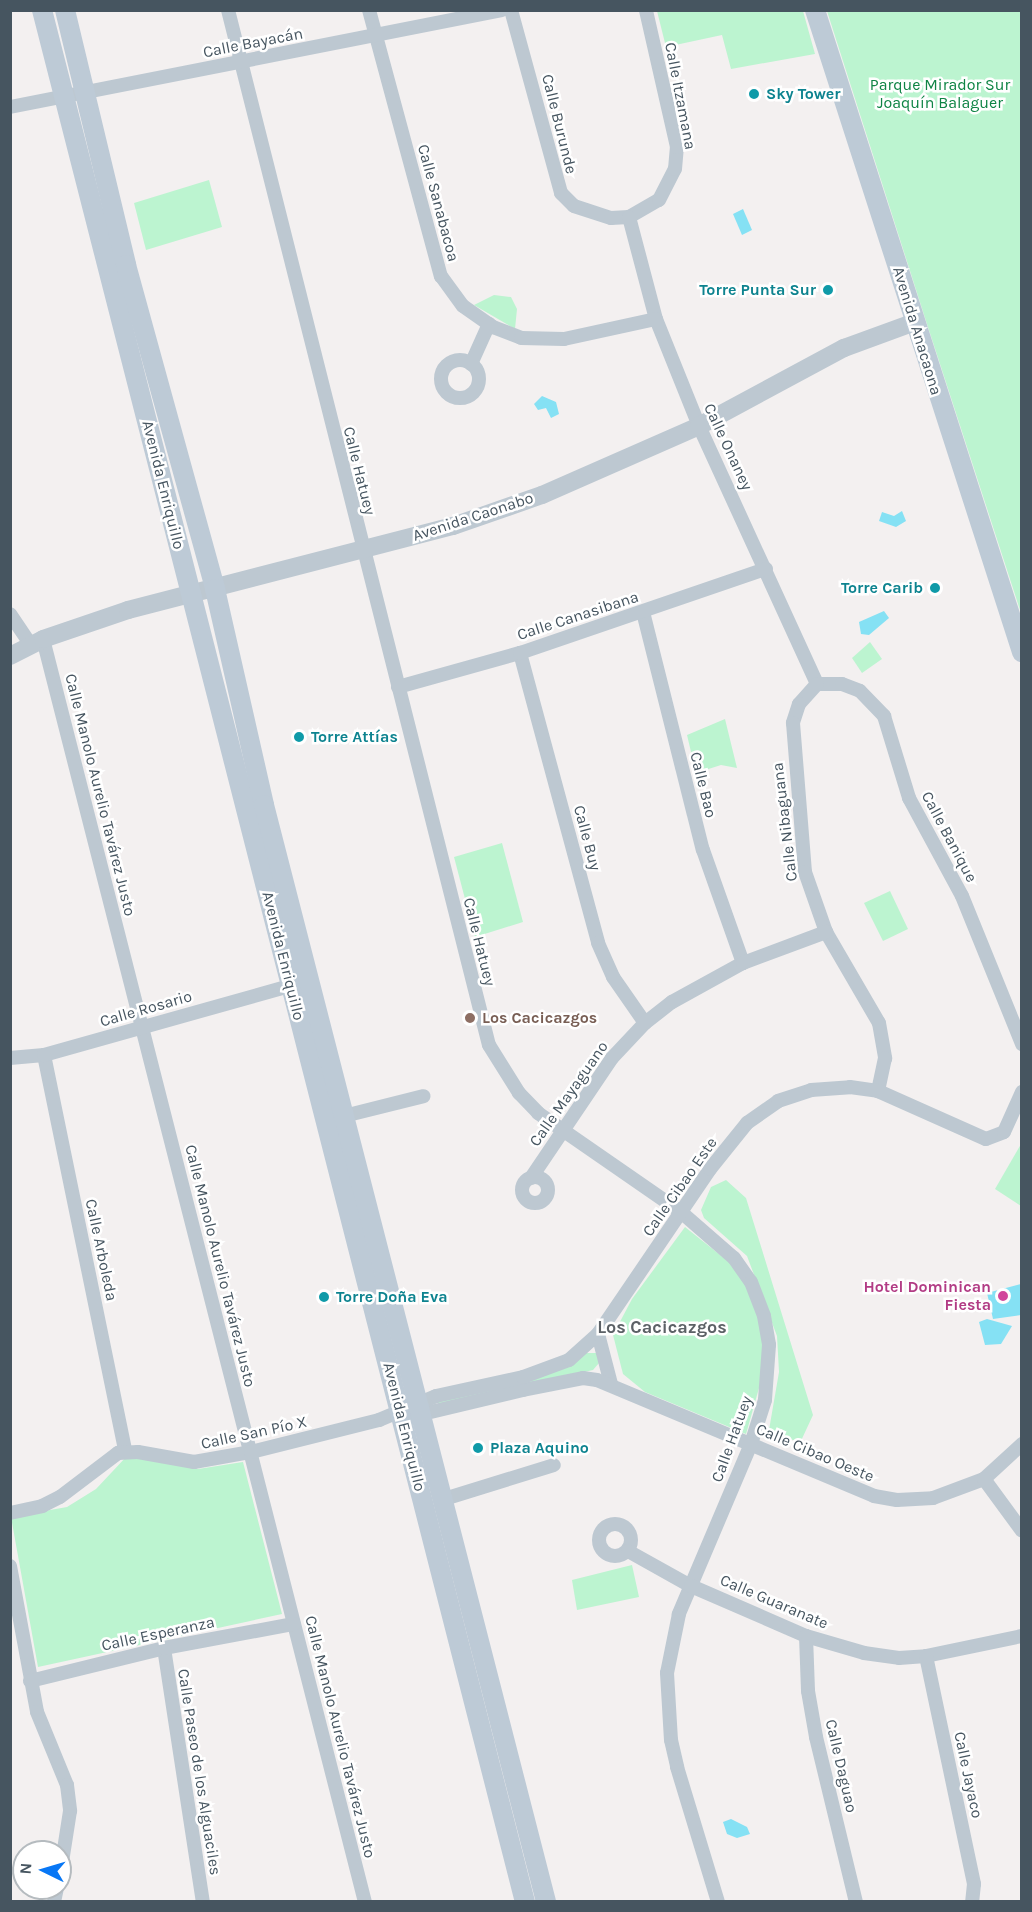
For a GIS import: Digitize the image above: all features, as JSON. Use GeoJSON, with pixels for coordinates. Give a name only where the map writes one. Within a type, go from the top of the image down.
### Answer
{"type":"FeatureCollection","features":[{"type":"Feature","properties":{"kind":"main road","name":"Avenida Enriquillo"},"geometry":{"type":"LineString","coordinates":[[42,10],[191,594],[344,1116],[409,1412],[525,1902]]}},
{"type":"Feature","properties":{"kind":"main road","name":"Avenida Enriquillo"},"geometry":{"type":"LineString","coordinates":[[65,10],[126,265],[215,589],[290,986],[409,1412],[441,1500],[546,1902]]}},
{"type":"Feature","properties":{"kind":"main road","name":"Avenida Anacaona"},"geometry":{"type":"LineString","coordinates":[[815,10],[1022,652]]}},
{"type":"Feature","properties":{"kind":"main road"},"geometry":{"type":"LineString","coordinates":[[502,1810],[521,1804]]}},
{"type":"Feature","properties":{"kind":"street","name":"Calle Hatuey"},"geometry":{"type":"LineString","coordinates":[[228,10],[362,550],[489,1045],[519,1093],[562,1132],[681,1212],[734,1257],[751,1282],[764,1316],[769,1375],[751,1444],[691,1586],[671,1644],[667,1707],[677,1767],[718,1902]]}},
{"type":"Feature","properties":{"kind":"street","name":"Calle Sanabacoa"},"geometry":{"type":"LineString","coordinates":[[369,10],[441,276],[463,306],[489,324],[521,338],[564,339],[656,319]]}},
{"type":"Feature","properties":{"kind":"street","name":"Calle Bayacán"},"geometry":{"type":"LineString","coordinates":[[10,107],[502,10]]}},
{"type":"Feature","properties":{"kind":"street","name":"Calle Burunde"},"geometry":{"type":"LineString","coordinates":[[511,10],[561,193],[574,206],[593,214],[629,217],[642,211]]}},
{"type":"Feature","properties":{"kind":"street","name":"Calle Itzamana"},"geometry":{"type":"LineString","coordinates":[[642,211],[659,200],[670,184],[677,147],[646,10]]}},
{"type":"Feature","properties":{"kind":"street","name":"Calle Onaney"},"geometry":{"type":"LineString","coordinates":[[629,217],[656,319],[699,426],[817,684]]}},
{"type":"Feature","properties":{"kind":"street","name":"Avenida Caonabo"},"geometry":{"type":"LineString","coordinates":[[10,656],[37,642],[128,610],[453,526],[542,495],[699,426],[844,348],[915,322]]}},
{"type":"Feature","properties":{"kind":"street"},"geometry":{"type":"LineString","coordinates":[[471,364],[489,324]]}},
{"type":"Feature","properties":{"kind":"street","name":"Calle Canasibana"},"geometry":{"type":"LineString","coordinates":[[398,687],[520,652],[766,569]]}},
{"type":"Feature","properties":{"kind":"street","name":"Calle Bao"},"geometry":{"type":"LineString","coordinates":[[643,612],[703,850],[742,963]]}},
{"type":"Feature","properties":{"kind":"street"},"geometry":{"type":"LineString","coordinates":[[10,615],[37,642]]}},
{"type":"Feature","properties":{"kind":"street","name":"Calle Manolo Aurelio Tavárez Justo"},"geometry":{"type":"LineString","coordinates":[[37,642],[142,1028],[365,1902]]}},
{"type":"Feature","properties":{"kind":"street","name":"Calle Buy"},"geometry":{"type":"LineString","coordinates":[[520,652],[598,943],[613,977],[645,1023]]}},
{"type":"Feature","properties":{"kind":"street","name":"Calle Nibaguana"},"geometry":{"type":"LineString","coordinates":[[817,684],[798,704],[792,741],[805,872],[826,932],[879,1023],[885,1058],[878,1091]]}},
{"type":"Feature","properties":{"kind":"street","name":"Calle Banique"},"geometry":{"type":"LineString","coordinates":[[817,684],[842,684],[860,691],[884,716],[909,798],[962,896],[1005,994],[1022,1044]]}},
{"type":"Feature","properties":{"kind":"street","name":"Calle Mayaguano"},"geometry":{"type":"LineString","coordinates":[[531,1178],[612,1058],[645,1023],[672,1002],[742,963],[826,932]]}},
{"type":"Feature","properties":{"kind":"street","name":"Calle Rosario"},"geometry":{"type":"LineString","coordinates":[[10,1058],[44,1055],[290,986]]}},
{"type":"Feature","properties":{"kind":"street","name":"Calle Arboleda"},"geometry":{"type":"LineString","coordinates":[[44,1055],[125,1451]]}},
{"type":"Feature","properties":{"kind":"street","name":"Calle Cibao Este"},"geometry":{"type":"LineString","coordinates":[[379,1420],[524,1377],[568,1360],[598,1335],[681,1212],[747,1123],[778,1101],[811,1090],[850,1087],[878,1091],[986,1139],[1004,1132],[1021,1096]]}},
{"type":"Feature","properties":{"kind":"street"},"geometry":{"type":"LineString","coordinates":[[344,1116],[424,1096]]}},
{"type":"Feature","properties":{"kind":"street"},"geometry":{"type":"LineString","coordinates":[[598,1335],[611,1384]]}},
{"type":"Feature","properties":{"kind":"street","name":"Calle Cibao Oeste"},"geometry":{"type":"LineString","coordinates":[[409,1412],[583,1378],[611,1384],[874,1496],[897,1500],[933,1498],[984,1479],[1022,1444]]}},
{"type":"Feature","properties":{"kind":"street","name":"Calle San Pío X"},"geometry":{"type":"LineString","coordinates":[[125,1451],[194,1462],[251,1452],[379,1420]]}},
{"type":"Feature","properties":{"kind":"street"},"geometry":{"type":"LineString","coordinates":[[10,1513],[42,1506],[60,1497],[113,1455],[125,1451]]}},
{"type":"Feature","properties":{"kind":"street"},"geometry":{"type":"LineString","coordinates":[[441,1500],[554,1465]]}},
{"type":"Feature","properties":{"kind":"street"},"geometry":{"type":"LineString","coordinates":[[984,1479],[1022,1531]]}},
{"type":"Feature","properties":{"kind":"street","name":"Calle Guaranate"},"geometry":{"type":"LineString","coordinates":[[628,1551],[691,1586],[806,1636],[864,1653],[899,1658],[926,1656],[1022,1636]]}},
{"type":"Feature","properties":{"kind":"street"},"geometry":{"type":"LineString","coordinates":[[10,1566],[37,1712],[67,1785],[70,1811],[65,1840]]}},
{"type":"Feature","properties":{"kind":"street","name":"Calle Esperanza"},"geometry":{"type":"LineString","coordinates":[[30,1681],[164,1648],[294,1624]]}},
{"type":"Feature","properties":{"kind":"street","name":"Calle Daguao"},"geometry":{"type":"LineString","coordinates":[[806,1636],[808,1691],[816,1737],[856,1902]]}},
{"type":"Feature","properties":{"kind":"street","name":"Calle Paseo de los Alguaciles"},"geometry":{"type":"LineString","coordinates":[[164,1648],[203,1902]]}},
{"type":"Feature","properties":{"kind":"street","name":"Calle Jayaco"},"geometry":{"type":"LineString","coordinates":[[926,1656],[974,1884],[972,1902]]}},
{"type":"Feature","properties":{"kind":"green space"},"geometry":{"type":"Polygon","coordinates":[[[657,11],[803,11],[815,54],[731,69],[722,35],[666,47],[657,11]]]}},
{"type":"Feature","properties":{"kind":"green space","name":"Parque Mirador Sur Joaquín Balaguer"},"geometry":{"type":"Polygon","coordinates":[[[827,11],[1021,11],[1021,613],[926,321],[827,11]]]}},
{"type":"Feature","properties":{"kind":"green space"},"geometry":{"type":"Polygon","coordinates":[[[209,180],[222,227],[146,250],[134,203],[209,180]]]}},
{"type":"Feature","properties":{"kind":"green space"},"geometry":{"type":"Polygon","coordinates":[[[494,295],[511,297],[517,309],[515,329],[474,305],[494,295]]]}},
{"type":"Feature","properties":{"kind":"green space"},"geometry":{"type":"Polygon","coordinates":[[[870,642],[882,659],[862,673],[852,658],[870,642]]]}},
{"type":"Feature","properties":{"kind":"green space"},"geometry":{"type":"Polygon","coordinates":[[[725,719],[737,768],[721,765],[696,773],[687,735],[725,719]]]}},
{"type":"Feature","properties":{"kind":"green space"},"geometry":{"type":"Polygon","coordinates":[[[502,843],[523,922],[475,937],[454,857],[502,843]]]}},
{"type":"Feature","properties":{"kind":"green space"},"geometry":{"type":"Polygon","coordinates":[[[890,891],[908,929],[883,941],[864,903],[890,891]]]}},
{"type":"Feature","properties":{"kind":"green space"},"geometry":{"type":"Polygon","coordinates":[[[1021,1144],[1022,1206],[995,1189],[1021,1144]]]}},
{"type":"Feature","properties":{"kind":"green space"},"geometry":{"type":"Polygon","coordinates":[[[726,1180],[746,1198],[813,1415],[800,1443],[769,1430],[779,1372],[777,1336],[747,1256],[704,1218],[701,1210],[711,1187],[726,1180]]]}},
{"type":"Feature","properties":{"kind":"green space"},"geometry":{"type":"Polygon","coordinates":[[[685,1227],[729,1262],[746,1285],[756,1311],[763,1339],[763,1374],[746,1434],[645,1392],[623,1374],[613,1335],[632,1299],[685,1227]]]}},
{"type":"Feature","properties":{"kind":"green space"},"geometry":{"type":"Polygon","coordinates":[[[585,1353],[597,1353],[599,1363],[593,1370],[443,1404],[434,1402],[585,1353]]]}},
{"type":"Feature","properties":{"kind":"green space"},"geometry":{"type":"Polygon","coordinates":[[[127,1456],[198,1469],[243,1462],[282,1614],[38,1667],[11,1517],[67,1507],[96,1489],[127,1456]]]}},
{"type":"Feature","properties":{"kind":"green space"},"geometry":{"type":"Polygon","coordinates":[[[632,1565],[639,1597],[577,1610],[572,1580],[632,1565]]]}},
{"type":"Feature","properties":{"kind":"water"},"geometry":{"type":"Polygon","coordinates":[[[743,209],[752,230],[742,235],[733,214],[743,209]]]}},
{"type":"Feature","properties":{"kind":"water"},"geometry":{"type":"Polygon","coordinates":[[[542,396],[556,402],[559,414],[551,418],[546,408],[538,410],[534,404],[542,396]]]}},
{"type":"Feature","properties":{"kind":"water"},"geometry":{"type":"Polygon","coordinates":[[[902,511],[906,521],[896,527],[879,521],[882,512],[894,516],[902,511]]]}},
{"type":"Feature","properties":{"kind":"water"},"geometry":{"type":"Polygon","coordinates":[[[884,611],[889,618],[869,635],[861,634],[859,622],[884,611]]]}},
{"type":"Feature","properties":{"kind":"water"},"geometry":{"type":"Polygon","coordinates":[[[1021,1284],[1021,1315],[993,1319],[987,1293],[1021,1284]]]}},
{"type":"Feature","properties":{"kind":"water"},"geometry":{"type":"Polygon","coordinates":[[[987,1319],[1012,1326],[1001,1344],[985,1345],[979,1322],[987,1319]]]}},
{"type":"Feature","properties":{"kind":"water"},"geometry":{"type":"Polygon","coordinates":[[[731,1819],[747,1827],[750,1834],[737,1838],[727,1834],[723,1822],[731,1819]]]}},
{"type":"Feature","properties":{"kind":"place","name":"Sky Tower"},"geometry":{"type":"Point","coordinates":[754,94]}},
{"type":"Feature","properties":{"kind":"place","name":"Torre Punta Sur"},"geometry":{"type":"Point","coordinates":[828,290]}},
{"type":"Feature","properties":{"kind":"place","name":"Torre Carib"},"geometry":{"type":"Point","coordinates":[935,588]}},
{"type":"Feature","properties":{"kind":"place","name":"Torre Attías"},"geometry":{"type":"Point","coordinates":[299,737]}},
{"type":"Feature","properties":{"kind":"place","name":"Los Cacicazgos"},"geometry":{"type":"Point","coordinates":[470,1018]}},
{"type":"Feature","properties":{"kind":"place","name":"Hotel Dominican Fiesta"},"geometry":{"type":"Point","coordinates":[1003,1296]}},
{"type":"Feature","properties":{"kind":"place","name":"Torre Doña Eva"},"geometry":{"type":"Point","coordinates":[324,1297]}},
{"type":"Feature","properties":{"kind":"place","name":"Plaza Aquino"},"geometry":{"type":"Point","coordinates":[478,1448]}},
{"type":"Feature","properties":{"kind":"district","name":"Los Cacicazgos"},"geometry":{"type":"Point","coordinates":[662,1327]}}]}
